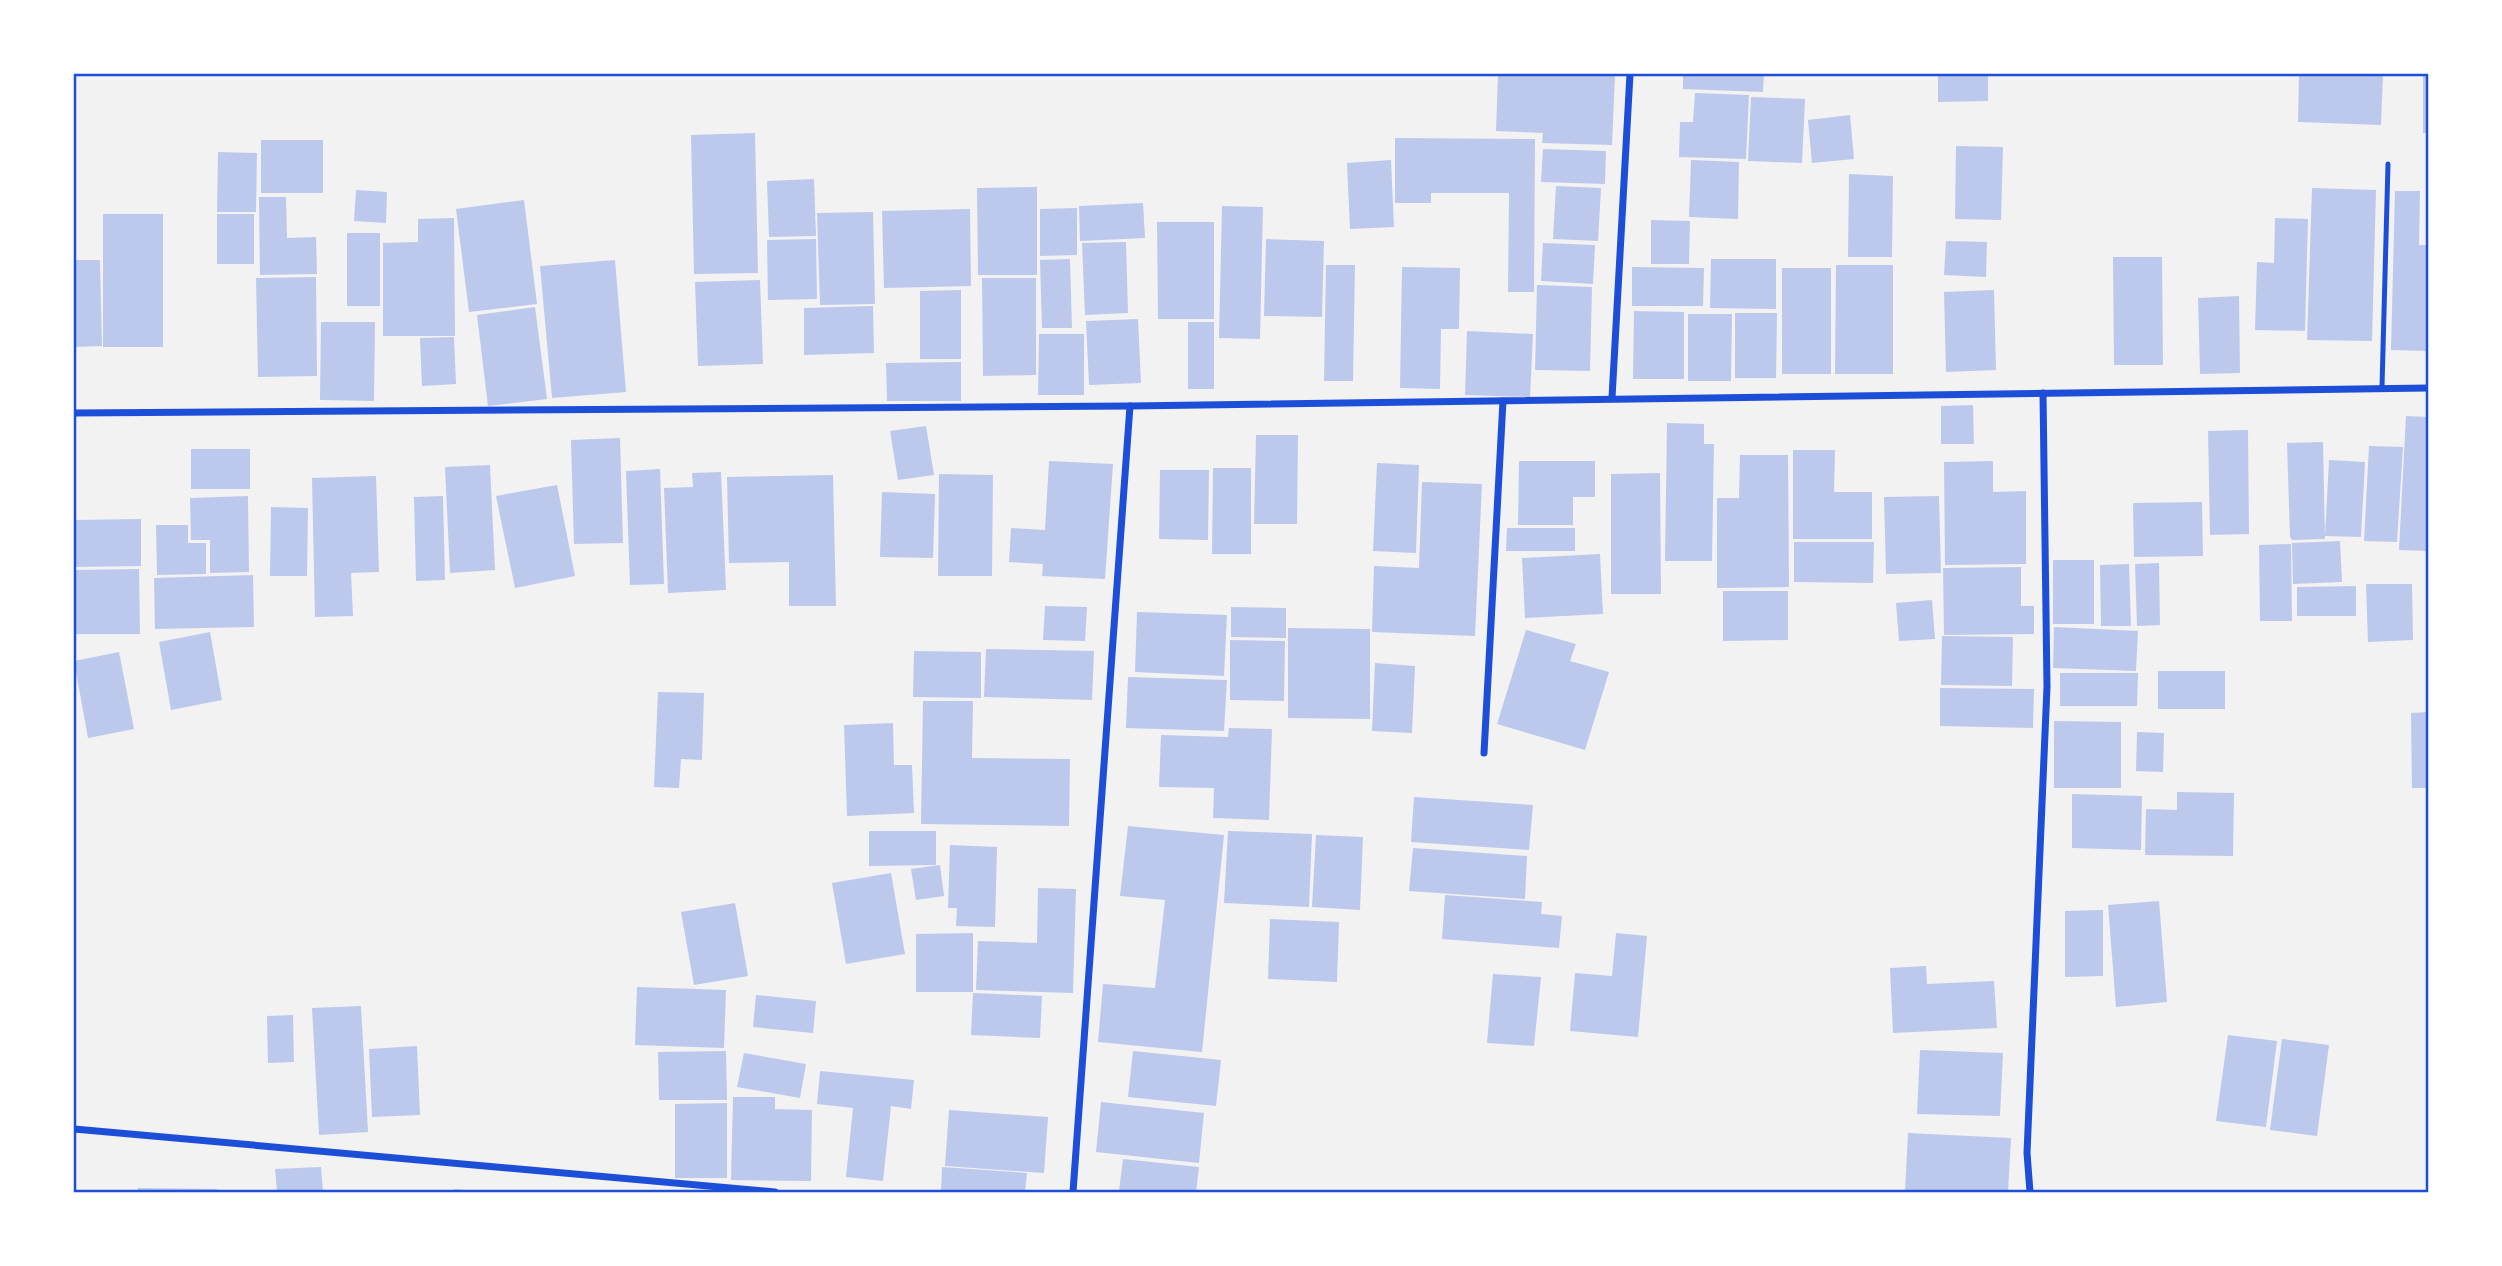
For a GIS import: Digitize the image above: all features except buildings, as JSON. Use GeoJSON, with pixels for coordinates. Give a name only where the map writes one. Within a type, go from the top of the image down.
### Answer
{"type":"FeatureCollection","features":[{"type":"Feature","properties":{"kind":"street"},"geometry":{"type":"LineString","coordinates":[[1612,398],[1630,74]]}},
{"type":"Feature","properties":{"kind":"street"},"geometry":{"type":"LineString","coordinates":[[74,414],[1130,406],[2428,388]]}},
{"type":"Feature","properties":{"kind":"street"},"geometry":{"type":"LineString","coordinates":[[2030,1192],[2027,1153],[2047,687],[2043,393]]}},
{"type":"Feature","properties":{"kind":"street"},"geometry":{"type":"LineString","coordinates":[[1484,753],[1503,401]]}},
{"type":"Feature","properties":{"kind":"street"},"geometry":{"type":"LineString","coordinates":[[1073,1192],[1130,406]]}},
{"type":"Feature","properties":{"kind":"street"},"geometry":{"type":"LineString","coordinates":[[74,1129],[775,1192]]}},
{"type":"Feature","properties":{"kind":"lane"},"geometry":{"type":"LineString","coordinates":[[2382,387],[2388,164]]}}]}
